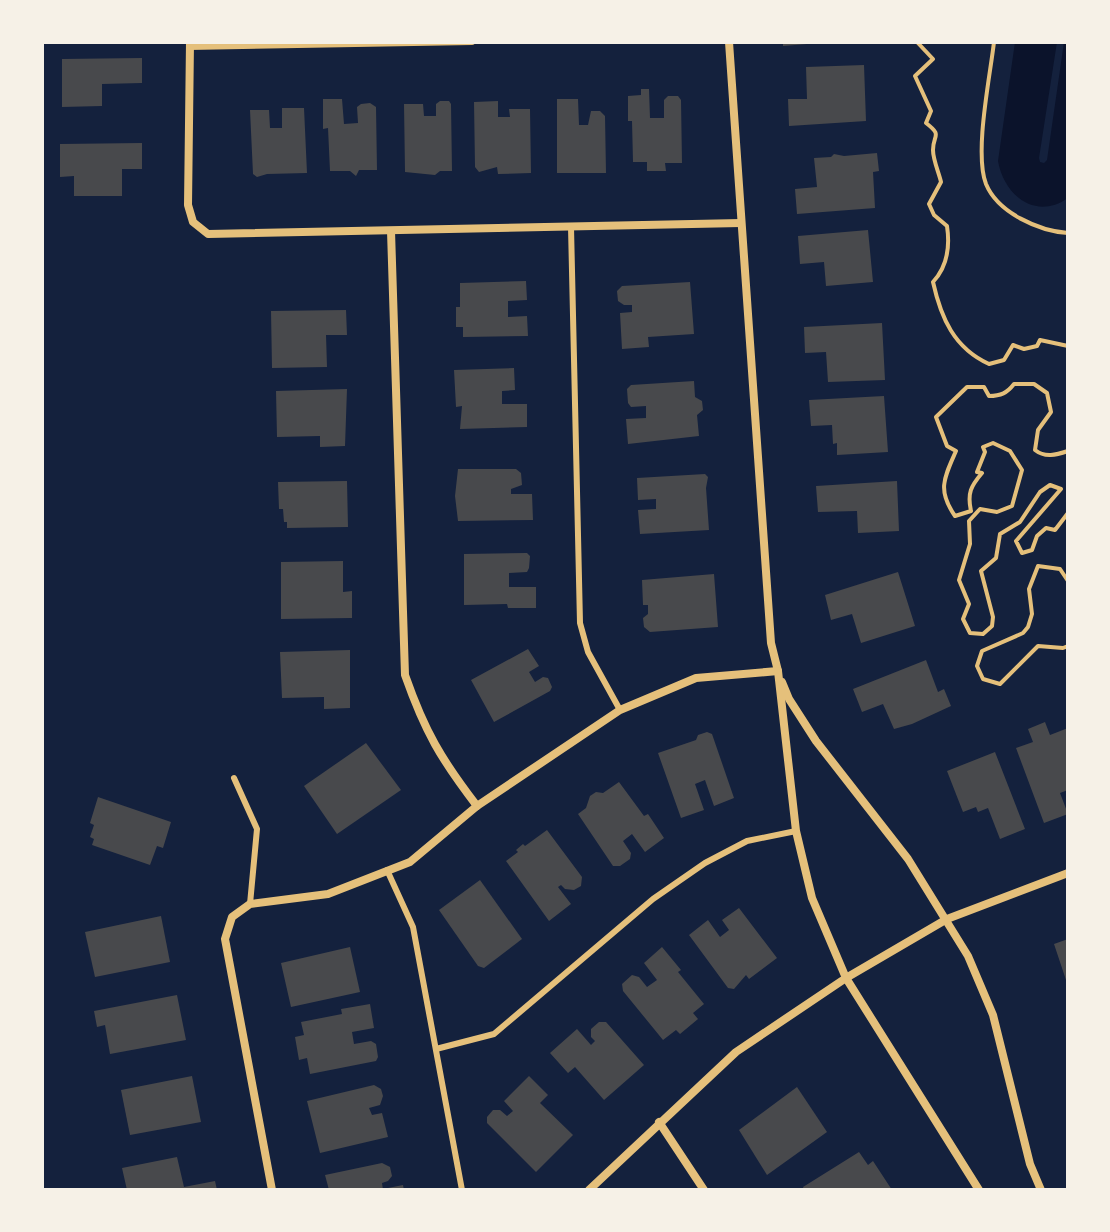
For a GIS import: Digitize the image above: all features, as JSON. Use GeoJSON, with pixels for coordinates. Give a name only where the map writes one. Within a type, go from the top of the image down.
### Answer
{"type":"FeatureCollection","features":[{"type":"Feature","properties":{"kind":"street"},"geometry":{"type":"LineString","coordinates":[[729,42],[771,643],[778,671],[789,699],[816,741],[908,859],[968,956],[993,1015],[1030,1164],[1041,1190]]}},
{"type":"Feature","properties":{"kind":"street"},"geometry":{"type":"LineString","coordinates":[[190,44],[188,205],[193,222],[208,234],[741,223]]}},
{"type":"Feature","properties":{"kind":"street"},"geometry":{"type":"LineString","coordinates":[[391,231],[405,675],[421,721],[444,763],[477,806]]}},
{"type":"Feature","properties":{"kind":"street"},"geometry":{"type":"LineString","coordinates":[[272,1190],[225,939],[232,917],[250,904],[328,894],[410,862],[477,806],[620,710],[696,678],[778,671]]}},
{"type":"Feature","properties":{"kind":"street"},"geometry":{"type":"LineString","coordinates":[[778,671],[796,831],[812,898],[846,978],[979,1190]]}},
{"type":"Feature","properties":{"kind":"street"},"geometry":{"type":"LineString","coordinates":[[589,1190],[736,1052],[846,978],[947,919],[1068,873]]}},
{"type":"Feature","properties":{"kind":"street"},"geometry":{"type":"LineString","coordinates":[[659,1122],[704,1190]]}},
{"type":"Feature","properties":{"kind":"lane"},"geometry":{"type":"LineString","coordinates":[[190,44],[472,42]]}},
{"type":"Feature","properties":{"kind":"lane"},"geometry":{"type":"LineString","coordinates":[[571,227],[580,623],[588,652],[620,710]]}},
{"type":"Feature","properties":{"kind":"lane"},"geometry":{"type":"LineString","coordinates":[[234,778],[257,829],[250,904]]}},
{"type":"Feature","properties":{"kind":"lane"},"geometry":{"type":"LineString","coordinates":[[436,1049],[494,1034],[653,899],[705,863],[747,841],[796,831]]}},
{"type":"Feature","properties":{"kind":"lane"},"geometry":{"type":"LineString","coordinates":[[387,870],[413,927],[462,1190]]}},
{"type":"Feature","properties":{"kind":"path"},"geometry":{"type":"LineString","coordinates":[[917,42],[933,59],[915,76],[931,111],[926,123],[935,130],[937,138],[933,149],[941,182],[929,204],[934,215],[947,226],[950,243],[941,274],[933,282],[939,312],[968,354],[989,364],[1004,360],[1013,345],[1024,349],[1037,346],[1040,340],[1068,346]]}},
{"type":"Feature","properties":{"kind":"path"},"geometry":{"type":"LineString","coordinates":[[994,42],[981,159],[987,186],[1011,214],[1046,231],[1068,233]]}},
{"type":"Feature","properties":{"kind":"path"},"geometry":{"type":"LineString","coordinates":[[1068,451],[1054,455],[1040,454],[1035,450],[1038,430],[1051,412],[1047,393],[1034,384],[1014,384],[1007,393],[997,396],[989,396],[984,387],[967,387],[936,417],[947,446],[956,451],[943,480],[946,503],[955,516],[971,511],[968,498],[970,487],[982,473],[977,472],[985,452],[983,447],[993,443],[1010,451],[1022,470],[1012,506],[997,512],[980,509],[969,521],[970,544],[959,580],[969,604],[963,619],[970,633],[983,634],[992,626],[993,617],[981,571],[996,558],[1000,534],[1020,522],[1040,492],[1050,485],[1061,489],[1016,541],[1022,553],[1032,550],[1037,536],[1046,528],[1055,530],[1068,513]]}},
{"type":"Feature","properties":{"kind":"path"},"geometry":{"type":"LineString","coordinates":[[1068,581],[1060,569],[1038,566],[1029,589],[1032,614],[1028,627],[1023,633],[982,651],[977,666],[983,679],[1000,684],[1038,646],[1068,646]]}},
{"type":"Feature","properties":{"kind":"water"},"geometry":{"type":"Polygon","coordinates":[[[1015,42],[1057,42],[1039,158],[1044,163],[1047,160],[1064,42],[1068,42],[1068,198],[1044,207],[1023,201],[1014,194],[1001,173],[998,161],[1015,42]]]}},
{"type":"Feature","properties":{"kind":"building"},"geometry":{"type":"Polygon","coordinates":[[[783,42],[807,42],[807,44],[783,46],[783,42]]]}},
{"type":"Feature","properties":{"kind":"building"},"geometry":{"type":"Polygon","coordinates":[[[142,58],[142,83],[102,84],[102,106],[62,107],[62,59],[142,58]]]}},
{"type":"Feature","properties":{"kind":"building"},"geometry":{"type":"Polygon","coordinates":[[[864,65],[866,121],[789,126],[788,99],[807,99],[806,67],[864,65]]]}},
{"type":"Feature","properties":{"kind":"building"},"geometry":{"type":"Polygon","coordinates":[[[641,89],[649,89],[650,118],[664,118],[664,100],[668,96],[678,96],[681,100],[682,163],[665,163],[666,171],[647,171],[647,162],[633,162],[628,96],[641,95],[641,89]]]}},
{"type":"Feature","properties":{"kind":"building"},"geometry":{"type":"Polygon","coordinates":[[[323,99],[342,99],[344,124],[358,123],[357,107],[361,104],[370,103],[376,107],[377,170],[359,170],[356,176],[350,171],[330,171],[328,128],[323,129],[323,99]]]}},
{"type":"Feature","properties":{"kind":"building"},"geometry":{"type":"Polygon","coordinates":[[[557,99],[578,99],[579,125],[588,125],[591,111],[600,111],[605,116],[606,173],[557,173],[557,99]]]}},
{"type":"Feature","properties":{"kind":"building"},"geometry":{"type":"Polygon","coordinates":[[[440,101],[451,104],[452,171],[440,171],[435,175],[405,172],[404,104],[423,104],[424,116],[436,116],[436,104],[440,101]]]}},
{"type":"Feature","properties":{"kind":"building"},"geometry":{"type":"Polygon","coordinates":[[[498,101],[498,117],[510,117],[509,109],[530,109],[531,173],[498,174],[497,167],[479,172],[475,167],[474,102],[498,101]]]}},
{"type":"Feature","properties":{"kind":"building"},"geometry":{"type":"Polygon","coordinates":[[[282,108],[304,108],[307,173],[257,177],[253,174],[250,110],[269,110],[270,128],[282,128],[282,108]]]}},
{"type":"Feature","properties":{"kind":"building"},"geometry":{"type":"Polygon","coordinates":[[[142,143],[142,169],[122,169],[122,196],[74,196],[74,176],[60,177],[60,144],[142,143]]]}},
{"type":"Feature","properties":{"kind":"building"},"geometry":{"type":"Polygon","coordinates":[[[877,153],[879,171],[873,172],[875,208],[797,214],[795,189],[817,187],[814,158],[834,154],[877,153]]]}},
{"type":"Feature","properties":{"kind":"building"},"geometry":{"type":"Polygon","coordinates":[[[868,230],[873,282],[826,286],[824,262],[800,264],[798,236],[868,230]]]}},
{"type":"Feature","properties":{"kind":"building"},"geometry":{"type":"Polygon","coordinates":[[[526,281],[527,300],[508,301],[508,317],[527,316],[528,336],[463,337],[463,327],[456,327],[460,283],[526,281]]]}},
{"type":"Feature","properties":{"kind":"building"},"geometry":{"type":"Polygon","coordinates":[[[690,282],[694,334],[648,337],[649,347],[622,349],[620,313],[632,312],[632,305],[618,301],[617,291],[622,286],[690,282]]]}},
{"type":"Feature","properties":{"kind":"building"},"geometry":{"type":"Polygon","coordinates":[[[346,310],[347,335],[326,335],[327,367],[272,368],[271,311],[346,310]]]}},
{"type":"Feature","properties":{"kind":"building"},"geometry":{"type":"Polygon","coordinates":[[[882,323],[885,380],[828,382],[826,352],[805,353],[804,327],[882,323]]]}},
{"type":"Feature","properties":{"kind":"building"},"geometry":{"type":"Polygon","coordinates":[[[514,368],[515,390],[502,391],[502,404],[527,404],[527,427],[460,429],[462,406],[456,407],[454,370],[514,368]]]}},
{"type":"Feature","properties":{"kind":"building"},"geometry":{"type":"Polygon","coordinates":[[[694,381],[695,397],[702,401],[703,410],[697,415],[699,436],[628,444],[626,419],[646,418],[646,406],[631,407],[628,403],[627,389],[631,385],[694,381]]]}},
{"type":"Feature","properties":{"kind":"building"},"geometry":{"type":"Polygon","coordinates":[[[347,389],[345,446],[320,447],[320,436],[277,437],[276,391],[347,389]]]}},
{"type":"Feature","properties":{"kind":"building"},"geometry":{"type":"Polygon","coordinates":[[[884,396],[888,452],[837,455],[832,425],[811,426],[809,400],[884,396]]]}},
{"type":"Feature","properties":{"kind":"building"},"geometry":{"type":"Polygon","coordinates":[[[458,469],[516,469],[521,473],[522,485],[511,489],[511,494],[532,494],[533,520],[458,521],[455,496],[458,469]]]}},
{"type":"Feature","properties":{"kind":"building"},"geometry":{"type":"Polygon","coordinates":[[[705,474],[708,477],[709,530],[640,534],[638,510],[656,509],[656,499],[638,500],[637,478],[705,474]]]}},
{"type":"Feature","properties":{"kind":"building"},"geometry":{"type":"Polygon","coordinates":[[[347,481],[348,527],[287,528],[283,509],[279,509],[278,482],[347,481]]]}},
{"type":"Feature","properties":{"kind":"building"},"geometry":{"type":"Polygon","coordinates":[[[897,481],[899,531],[858,533],[857,511],[818,512],[816,486],[897,481]]]}},
{"type":"Feature","properties":{"kind":"building"},"geometry":{"type":"Polygon","coordinates":[[[527,553],[530,556],[527,572],[509,573],[509,587],[536,587],[536,608],[508,608],[507,604],[464,605],[464,554],[527,553]]]}},
{"type":"Feature","properties":{"kind":"building"},"geometry":{"type":"Polygon","coordinates":[[[343,561],[343,592],[352,591],[352,618],[281,619],[281,562],[343,561]]]}},
{"type":"Feature","properties":{"kind":"building"},"geometry":{"type":"Polygon","coordinates":[[[898,572],[915,626],[861,643],[852,614],[831,620],[825,595],[898,572]]]}},
{"type":"Feature","properties":{"kind":"building"},"geometry":{"type":"Polygon","coordinates":[[[714,574],[718,627],[650,632],[644,627],[643,618],[648,614],[648,605],[643,605],[642,580],[714,574]]]}},
{"type":"Feature","properties":{"kind":"building"},"geometry":{"type":"Polygon","coordinates":[[[528,649],[539,666],[529,672],[535,682],[543,677],[548,678],[552,687],[494,722],[471,680],[528,649]]]}},
{"type":"Feature","properties":{"kind":"building"},"geometry":{"type":"Polygon","coordinates":[[[350,650],[350,708],[324,709],[324,697],[282,698],[280,652],[350,650]]]}},
{"type":"Feature","properties":{"kind":"building"},"geometry":{"type":"Polygon","coordinates":[[[926,660],[938,692],[944,689],[951,706],[894,729],[883,704],[862,712],[853,689],[926,660]]]}},
{"type":"Feature","properties":{"kind":"building"},"geometry":{"type":"Polygon","coordinates":[[[1045,722],[1050,735],[1068,728],[1068,790],[1060,793],[1068,814],[1044,823],[1016,748],[1033,742],[1028,729],[1045,722]]]}},
{"type":"Feature","properties":{"kind":"building"},"geometry":{"type":"Polygon","coordinates":[[[712,734],[734,798],[714,806],[705,780],[695,784],[704,810],[681,818],[658,753],[696,740],[698,735],[712,734]]]}},
{"type":"Feature","properties":{"kind":"building"},"geometry":{"type":"Polygon","coordinates":[[[366,743],[401,790],[337,834],[304,786],[366,743]]]}},
{"type":"Feature","properties":{"kind":"building"},"geometry":{"type":"Polygon","coordinates":[[[995,752],[1025,829],[1000,839],[988,808],[978,812],[976,807],[963,812],[947,771],[995,752]]]}},
{"type":"Feature","properties":{"kind":"building"},"geometry":{"type":"Polygon","coordinates":[[[619,782],[644,816],[648,814],[664,838],[645,852],[632,834],[623,841],[631,853],[630,859],[620,866],[613,866],[578,814],[586,808],[590,796],[596,792],[603,793],[619,782]]]}},
{"type":"Feature","properties":{"kind":"building"},"geometry":{"type":"Polygon","coordinates":[[[98,797],[171,822],[163,848],[157,846],[150,865],[92,845],[94,839],[90,837],[94,825],[90,823],[98,797]]]}},
{"type":"Feature","properties":{"kind":"building"},"geometry":{"type":"Polygon","coordinates":[[[547,830],[582,877],[581,886],[574,890],[561,885],[558,887],[571,904],[549,921],[506,861],[523,844],[525,846],[547,830]]]}},
{"type":"Feature","properties":{"kind":"building"},"geometry":{"type":"Polygon","coordinates":[[[480,880],[522,939],[484,968],[478,966],[439,910],[480,880]]]}},
{"type":"Feature","properties":{"kind":"building"},"geometry":{"type":"Polygon","coordinates":[[[739,908],[777,958],[749,979],[746,975],[734,989],[728,988],[689,935],[708,920],[720,937],[729,930],[722,920],[739,908]]]}},
{"type":"Feature","properties":{"kind":"building"},"geometry":{"type":"Polygon","coordinates":[[[161,916],[170,962],[95,977],[85,932],[161,916]]]}},
{"type":"Feature","properties":{"kind":"building"},"geometry":{"type":"Polygon","coordinates":[[[1068,939],[1068,983],[1067,983],[1054,944],[1068,939]]]}},
{"type":"Feature","properties":{"kind":"building"},"geometry":{"type":"Polygon","coordinates":[[[350,947],[360,992],[291,1007],[281,963],[350,947]]]}},
{"type":"Feature","properties":{"kind":"building"},"geometry":{"type":"Polygon","coordinates":[[[662,947],[704,1004],[693,1013],[698,1019],[680,1034],[676,1030],[663,1040],[623,991],[622,984],[632,975],[639,977],[647,987],[657,980],[644,963],[662,947]]]}},
{"type":"Feature","properties":{"kind":"building"},"geometry":{"type":"Polygon","coordinates":[[[177,995],[186,1040],[110,1054],[105,1025],[97,1027],[94,1011],[177,995]]]}},
{"type":"Feature","properties":{"kind":"building"},"geometry":{"type":"Polygon","coordinates":[[[370,1004],[374,1028],[352,1032],[354,1044],[371,1041],[376,1044],[376,1061],[310,1074],[307,1058],[299,1060],[295,1037],[304,1035],[301,1022],[342,1014],[341,1009],[370,1004]]]}},
{"type":"Feature","properties":{"kind":"building"},"geometry":{"type":"Polygon","coordinates":[[[599,1022],[606,1022],[644,1065],[604,1100],[575,1067],[568,1073],[550,1053],[577,1029],[591,1045],[595,1041],[591,1037],[591,1029],[599,1022]]]}},
{"type":"Feature","properties":{"kind":"building"},"geometry":{"type":"Polygon","coordinates":[[[192,1076],[201,1122],[130,1135],[121,1090],[192,1076]]]}},
{"type":"Feature","properties":{"kind":"building"},"geometry":{"type":"Polygon","coordinates":[[[529,1076],[548,1095],[540,1103],[573,1135],[536,1172],[487,1123],[487,1117],[493,1110],[500,1110],[507,1116],[513,1111],[504,1101],[529,1076]]]}},
{"type":"Feature","properties":{"kind":"building"},"geometry":{"type":"Polygon","coordinates":[[[374,1085],[381,1089],[383,1096],[380,1105],[369,1108],[372,1115],[382,1113],[388,1137],[320,1153],[307,1101],[374,1085]]]}},
{"type":"Feature","properties":{"kind":"building"},"geometry":{"type":"Polygon","coordinates":[[[797,1087],[827,1132],[767,1175],[739,1130],[797,1087]]]}},
{"type":"Feature","properties":{"kind":"building"},"geometry":{"type":"Polygon","coordinates":[[[859,1152],[868,1165],[873,1161],[892,1190],[804,1190],[803,1187],[859,1152]]]}},
{"type":"Feature","properties":{"kind":"building"},"geometry":{"type":"Polygon","coordinates":[[[177,1157],[184,1187],[215,1181],[217,1190],[127,1190],[122,1168],[177,1157]]]}},
{"type":"Feature","properties":{"kind":"building"},"geometry":{"type":"Polygon","coordinates":[[[382,1163],[390,1167],[392,1176],[382,1183],[383,1190],[329,1190],[325,1175],[382,1163]]]}},
{"type":"Feature","properties":{"kind":"building"},"geometry":{"type":"Polygon","coordinates":[[[403,1185],[404,1190],[383,1190],[383,1189],[403,1185]]]}}]}
